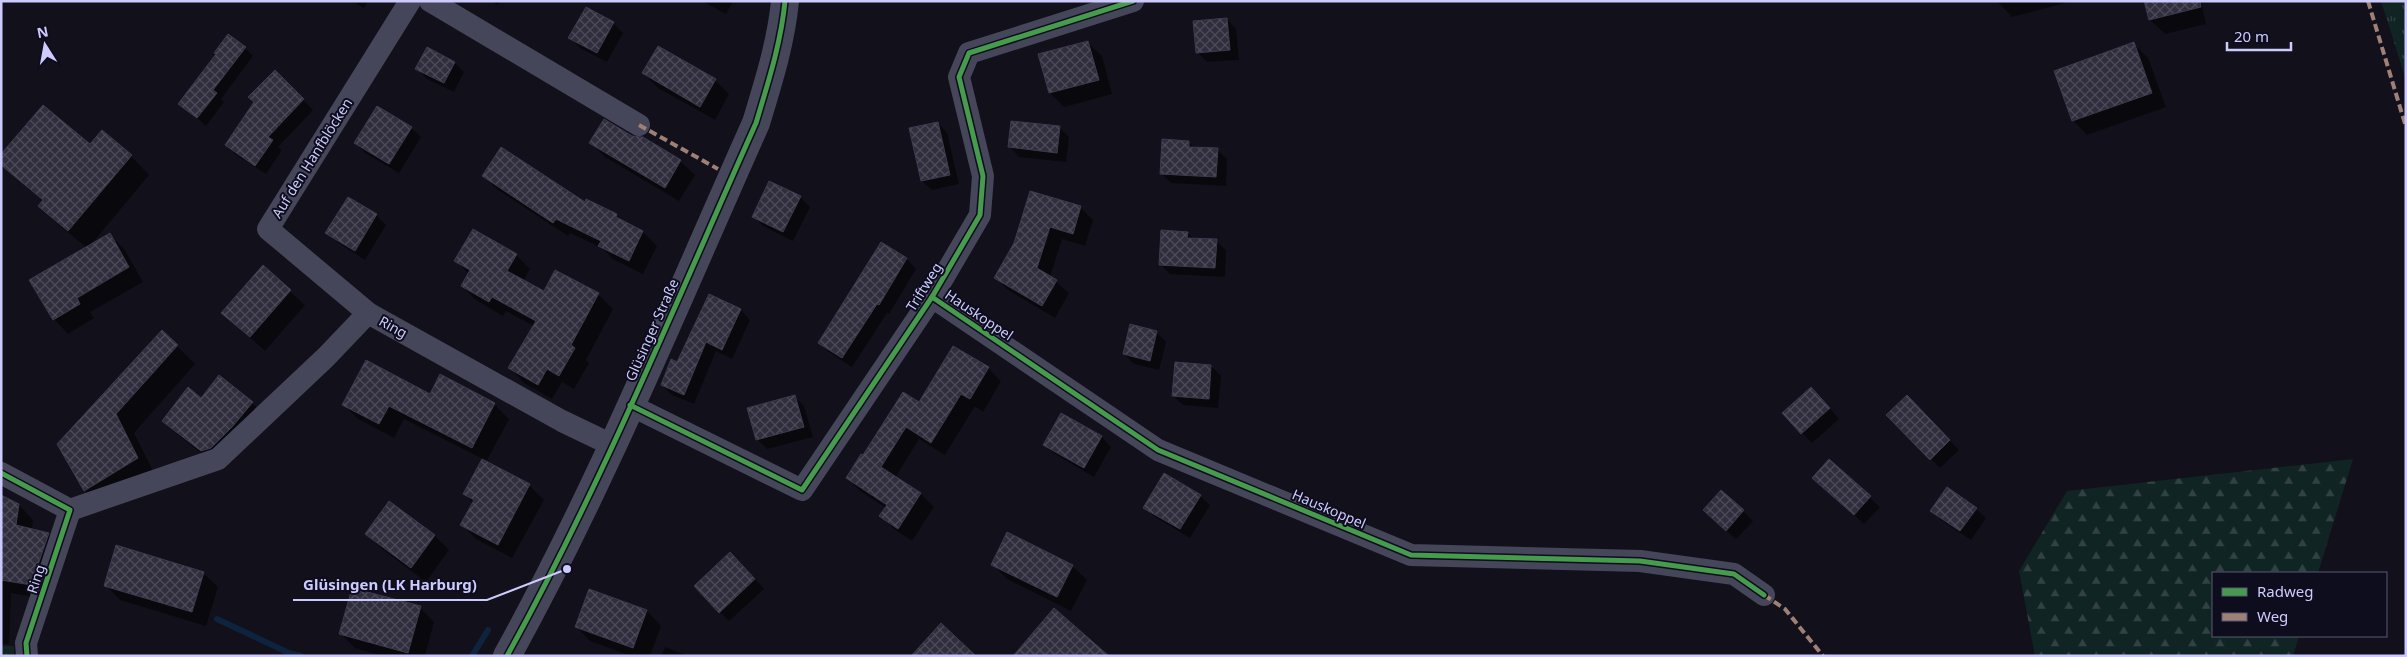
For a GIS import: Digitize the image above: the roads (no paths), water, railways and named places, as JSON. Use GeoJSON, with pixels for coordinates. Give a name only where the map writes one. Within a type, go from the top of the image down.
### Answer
{"type":"FeatureCollection","features":[{"type":"Feature","properties":{"kind":"street","name":"Auf den Hanfblöcken"},"geometry":{"type":"LineString","coordinates":[[368,313],[268,229],[410,1]]}},
{"type":"Feature","properties":{"kind":"street"},"geometry":{"type":"LineString","coordinates":[[430,1],[639,125]]}},
{"type":"Feature","properties":{"kind":"street","name":"Glüsinger Straße"},"geometry":{"type":"LineString","coordinates":[[507,656],[554,566],[612,445],[756,123],[783,26],[785,1]]}},
{"type":"Feature","properties":{"kind":"street","name":"Triftweg"},"geometry":{"type":"LineString","coordinates":[[630,405],[802,490],[932,297],[980,215],[984,176],[959,77],[969,54],[1132,1]]}},
{"type":"Feature","properties":{"kind":"street","name":"Hauskoppel"},"geometry":{"type":"LineString","coordinates":[[932,297],[1158,450],[1411,555],[1640,561],[1734,574],[1764,595]]}},
{"type":"Feature","properties":{"kind":"street","name":"Ring"},"geometry":{"type":"LineString","coordinates":[[27,656],[26,642],[70,510],[218,459],[326,357],[368,313],[562,421],[612,445]]}},
{"type":"Feature","properties":{"kind":"street"},"geometry":{"type":"LineString","coordinates":[[1,473],[42,493],[70,510]]}},
{"type":"Feature","properties":{"kind":"waterway"},"geometry":{"type":"LineString","coordinates":[[217,619],[289,653],[301,656]]}},
{"type":"Feature","properties":{"kind":"waterway"},"geometry":{"type":"LineString","coordinates":[[472,656],[488,630]]}},
{"type":"Feature","properties":{"kind":"place","name":"Glüsingen (LK Harburg)"},"geometry":{"type":"Point","coordinates":[567,569]}}]}
